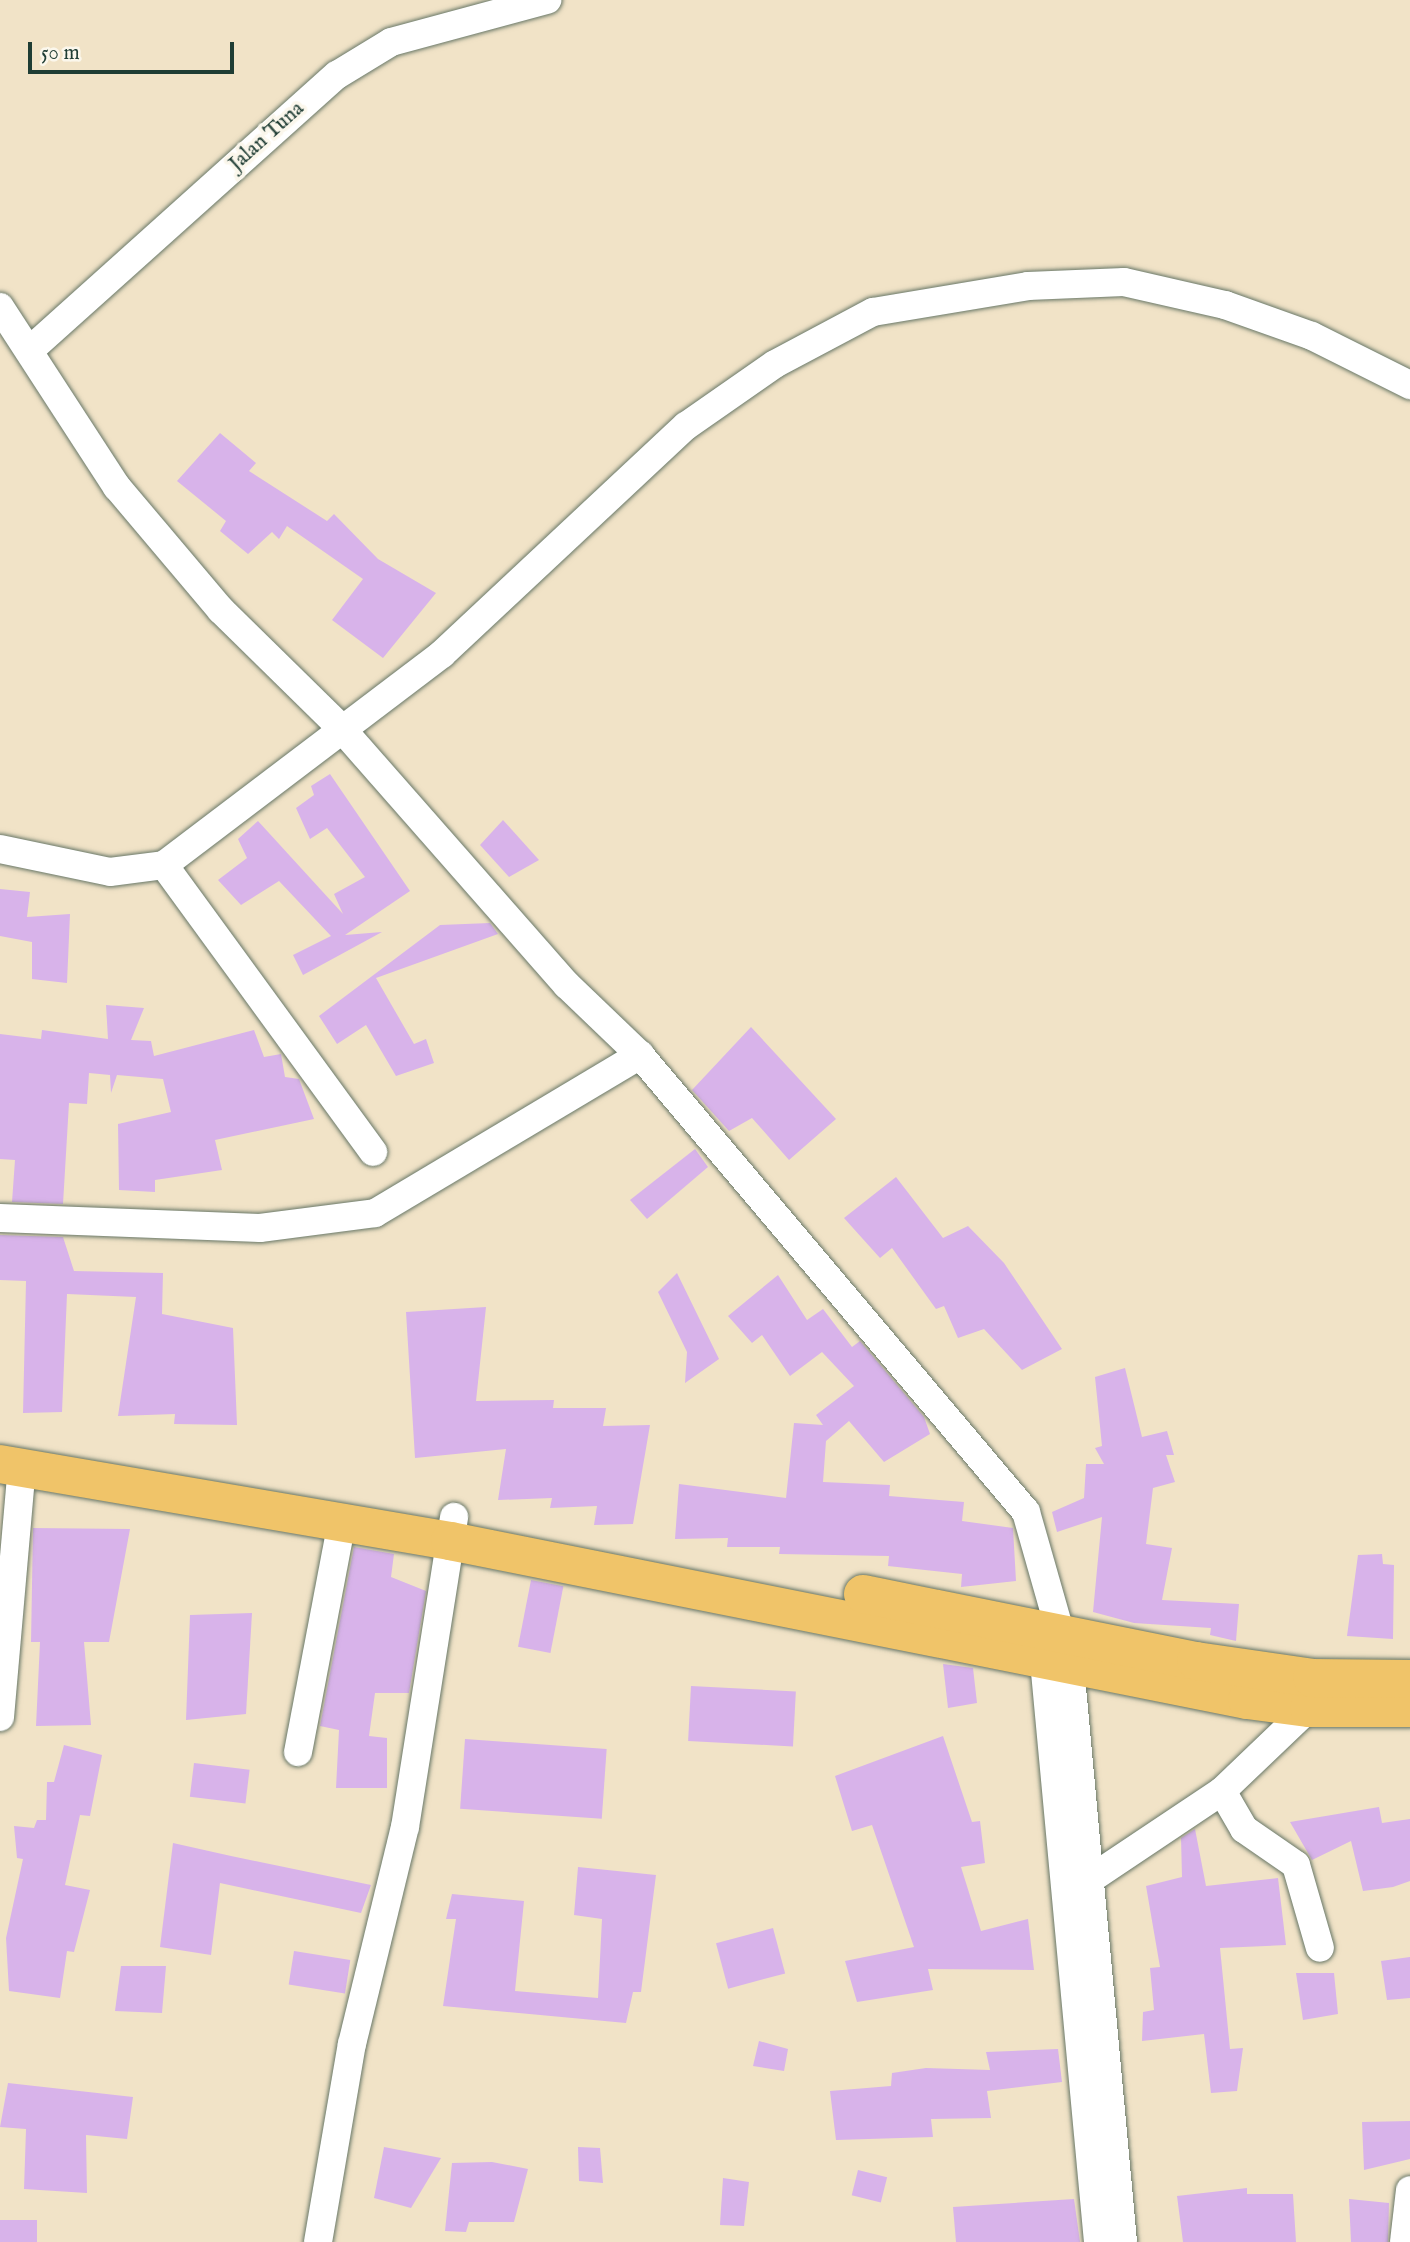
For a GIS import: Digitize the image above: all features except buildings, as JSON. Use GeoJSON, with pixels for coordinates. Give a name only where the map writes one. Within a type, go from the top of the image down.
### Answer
{"type":"FeatureCollection","features":[{"type":"Feature","properties":{"kind":"highway"},"geometry":{"type":"LineString","coordinates":[[7,1456],[342,1521],[452,1529]]}},
{"type":"Feature","properties":{"kind":"highway"},"geometry":{"type":"LineString","coordinates":[[7,1456],[452,1529],[1309,1708],[1410,1708]]}},
{"type":"Feature","properties":{"kind":"highway"},"geometry":{"type":"LineString","coordinates":[[1057,1654],[1312,1678],[1410,1679]]}},
{"type":"Feature","properties":{"kind":"street","name":"Jalan Tuna"},"geometry":{"type":"LineString","coordinates":[[30,350],[337,75],[391,42],[478,7],[547,0]]}},
{"type":"Feature","properties":{"kind":"street"},"geometry":{"type":"LineString","coordinates":[[0,849],[110,873],[164,864],[442,654],[686,426],[775,364],[873,312],[1028,286],[1124,282],[1225,304],[1312,336],[1410,385]]}},
{"type":"Feature","properties":{"kind":"street"},"geometry":{"type":"LineString","coordinates":[[0,307],[117,487],[221,610],[341,728],[567,985],[640,1055],[1004,1481],[1036,1536],[1057,1654],[1098,2242]]}},
{"type":"Feature","properties":{"kind":"street"},"geometry":{"type":"LineString","coordinates":[[164,864],[373,1152]]}},
{"type":"Feature","properties":{"kind":"street"},"geometry":{"type":"LineString","coordinates":[[0,1218],[260,1228],[375,1213],[640,1055]]}},
{"type":"Feature","properties":{"kind":"street"},"geometry":{"type":"LineString","coordinates":[[0,1717],[7,1456]]}},
{"type":"Feature","properties":{"kind":"street"},"geometry":{"type":"LineString","coordinates":[[298,1752],[342,1521]]}},
{"type":"Feature","properties":{"kind":"street"},"geometry":{"type":"LineString","coordinates":[[318,2242],[352,2044],[405,1827],[452,1529]]}},
{"type":"Feature","properties":{"kind":"street"},"geometry":{"type":"LineString","coordinates":[[1074,1884],[1222,1791],[1309,1708]]}},
{"type":"Feature","properties":{"kind":"street"},"geometry":{"type":"LineString","coordinates":[[1222,1791],[1244,1829],[1296,1865],[1320,1948]]}},
{"type":"Feature","properties":{"kind":"street"},"geometry":{"type":"LineString","coordinates":[[1074,1884],[1123,2242]]}},
{"type":"Feature","properties":{"kind":"street"},"geometry":{"type":"LineString","coordinates":[[1404,2242],[1410,2190]]}}]}
